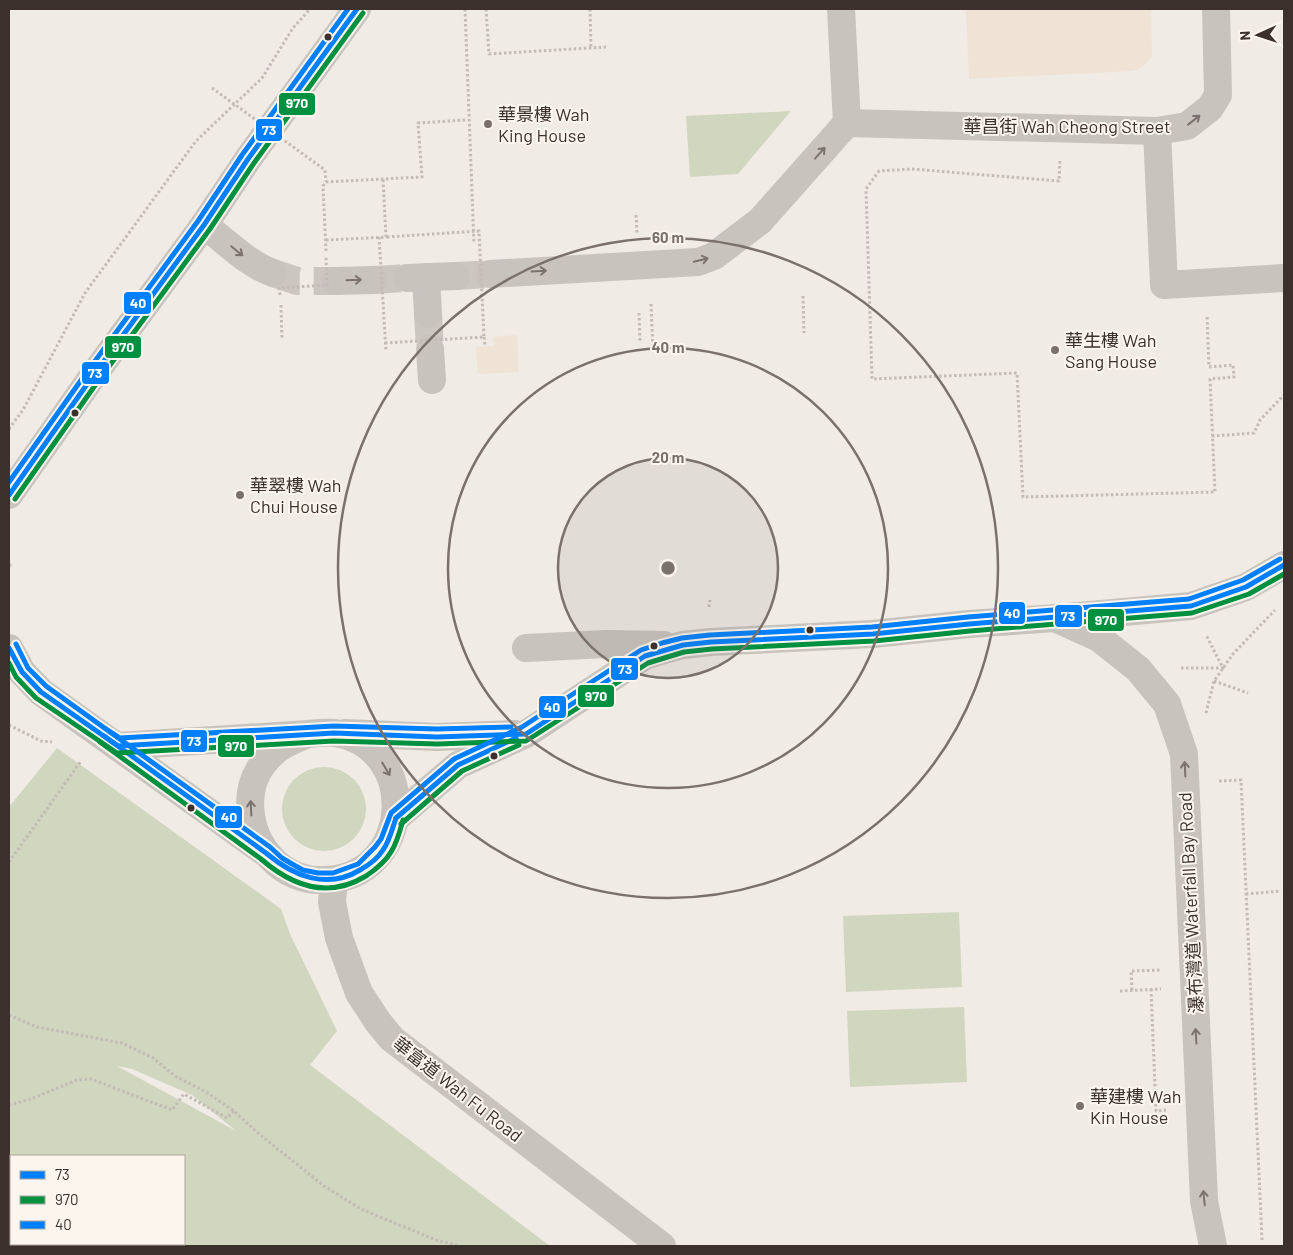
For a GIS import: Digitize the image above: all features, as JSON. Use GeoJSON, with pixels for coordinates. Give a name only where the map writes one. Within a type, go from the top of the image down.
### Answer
{"type":"FeatureCollection","features":[{"type":"Feature","properties":{"kind":"street"},"geometry":{"type":"LineString","coordinates":[[9,495],[357,9]]}},
{"type":"Feature","properties":{"kind":"street"},"geometry":{"type":"LineString","coordinates":[[490,274],[698,262],[714,256],[760,221],[848,123],[841,9]]}},
{"type":"Feature","properties":{"kind":"street","name":"華昌街 Wah Cheong Street"},"geometry":{"type":"LineString","coordinates":[[848,123],[1157,131],[1188,126],[1210,108],[1218,95],[1216,9]]}},
{"type":"Feature","properties":{"kind":"street"},"geometry":{"type":"LineString","coordinates":[[1157,131],[1164,284],[1284,278]]}},
{"type":"Feature","properties":{"kind":"street"},"geometry":{"type":"LineString","coordinates":[[204,225],[263,269],[277,284]]}},
{"type":"Feature","properties":{"kind":"street"},"geometry":{"type":"LineString","coordinates":[[331,269],[373,280]]}},
{"type":"Feature","properties":{"kind":"street"},"geometry":{"type":"LineString","coordinates":[[428,314],[416,278],[456,276]]}},
{"type":"Feature","properties":{"kind":"street"},"geometry":{"type":"LineString","coordinates":[[430,349],[432,380]]}},
{"type":"Feature","properties":{"kind":"street"},"geometry":{"type":"LineString","coordinates":[[526,648],[606,644],[683,645],[873,634],[969,624],[1191,606],[1246,588],[1284,565]]}},
{"type":"Feature","properties":{"kind":"street","name":"瀑布灣道 Waterfall Bay Road"},"geometry":{"type":"LineString","coordinates":[[1056,618],[1099,638],[1138,669],[1167,704],[1184,754],[1204,1201],[1208,1246]]}},
{"type":"Feature","properties":{"kind":"street"},"geometry":{"type":"LineString","coordinates":[[396,818],[458,765],[526,734],[645,656],[683,645]]}},
{"type":"Feature","properties":{"kind":"street"},"geometry":{"type":"LineString","coordinates":[[9,648],[22,672],[41,692],[266,853],[277,864],[300,877],[316,881],[334,880],[351,875],[362,870],[372,862],[388,842],[396,818],[396,792],[390,775],[380,759],[367,747],[351,738],[321,733],[286,743],[266,759],[252,787],[250,800],[250,813],[254,831],[266,853]]}},
{"type":"Feature","properties":{"kind":"street"},"geometry":{"type":"LineString","coordinates":[[118,746],[321,733],[437,737],[526,734]]}},
{"type":"Feature","properties":{"kind":"street","name":"華富道 Wah Fu Road"},"geometry":{"type":"LineString","coordinates":[[334,880],[332,902],[339,938],[359,993],[392,1039],[662,1246]]}},
{"type":"Feature","properties":{"kind":"path"},"geometry":{"type":"LineString","coordinates":[[9,429],[23,410],[85,294],[196,141],[262,78],[293,28],[310,9]]}},
{"type":"Feature","properties":{"kind":"path"},"geometry":{"type":"LineString","coordinates":[[465,9],[474,244]]}},
{"type":"Feature","properties":{"kind":"path"},"geometry":{"type":"LineString","coordinates":[[486,9],[489,54],[606,47]]}},
{"type":"Feature","properties":{"kind":"path"},"geometry":{"type":"LineString","coordinates":[[590,9],[591,48]]}},
{"type":"Feature","properties":{"kind":"path"},"geometry":{"type":"LineString","coordinates":[[212,88],[325,170],[326,182],[323,186],[326,246]]}},
{"type":"Feature","properties":{"kind":"path"},"geometry":{"type":"LineString","coordinates":[[326,182],[422,177],[418,124],[466,120]]}},
{"type":"Feature","properties":{"kind":"path"},"geometry":{"type":"LineString","coordinates":[[1060,152],[1059,181],[912,169],[879,171],[866,189],[872,379],[1016,373],[1023,497],[1215,492],[1210,379],[1234,377],[1233,365],[1209,367],[1206,316]]}},
{"type":"Feature","properties":{"kind":"path"},"geometry":{"type":"LineString","coordinates":[[383,179],[386,237]]}},
{"type":"Feature","properties":{"kind":"path"},"geometry":{"type":"LineString","coordinates":[[326,240],[479,232],[485,346]]}},
{"type":"Feature","properties":{"kind":"path"},"geometry":{"type":"LineString","coordinates":[[379,237],[386,351]]}},
{"type":"Feature","properties":{"kind":"path"},"geometry":{"type":"LineString","coordinates":[[277,284],[279,288],[327,285],[331,269]]}},
{"type":"Feature","properties":{"kind":"path"},"geometry":{"type":"LineString","coordinates":[[803,296],[804,333]]}},
{"type":"Feature","properties":{"kind":"path"},"geometry":{"type":"LineString","coordinates":[[651,304],[653,351]]}},
{"type":"Feature","properties":{"kind":"path"},"geometry":{"type":"LineString","coordinates":[[281,306],[282,339]]}},
{"type":"Feature","properties":{"kind":"path"},"geometry":{"type":"LineString","coordinates":[[639,313],[640,342]]}},
{"type":"Feature","properties":{"kind":"path"},"geometry":{"type":"LineString","coordinates":[[385,343],[484,337]]}},
{"type":"Feature","properties":{"kind":"path"},"geometry":{"type":"LineString","coordinates":[[1212,436],[1254,433],[1260,420],[1284,395]]}},
{"type":"Feature","properties":{"kind":"path"},"geometry":{"type":"LineString","coordinates":[[709,607],[710,600]]}},
{"type":"Feature","properties":{"kind":"path"},"geometry":{"type":"LineString","coordinates":[[1206,715],[1208,698],[1214,681],[1233,654],[1279,606]]}},
{"type":"Feature","properties":{"kind":"path"},"geometry":{"type":"LineString","coordinates":[[1214,681],[1248,693]]}},
{"type":"Feature","properties":{"kind":"path"},"geometry":{"type":"LineString","coordinates":[[9,725],[41,741]]}},
{"type":"Feature","properties":{"kind":"path"},"geometry":{"type":"LineString","coordinates":[[9,862],[83,757]]}},
{"type":"Feature","properties":{"kind":"path"},"geometry":{"type":"LineString","coordinates":[[1214,781],[1241,780],[1262,1240]]}},
{"type":"Feature","properties":{"kind":"path"},"geometry":{"type":"LineString","coordinates":[[1246,894],[1281,891]]}},
{"type":"Feature","properties":{"kind":"path"},"geometry":{"type":"LineString","coordinates":[[1132,990],[1131,971],[1168,969]]}},
{"type":"Feature","properties":{"kind":"path"},"geometry":{"type":"LineString","coordinates":[[1120,991],[1150,989],[1156,1111],[1174,1110]]}},
{"type":"Feature","properties":{"kind":"path"},"geometry":{"type":"LineString","coordinates":[[9,1015],[37,1027],[122,1043],[153,1058],[175,1076],[206,1092],[234,1110],[258,1133],[324,1186],[361,1209],[436,1240],[459,1246]]}},
{"type":"Feature","properties":{"kind":"path"},"geometry":{"type":"LineString","coordinates":[[9,1105],[31,1099],[77,1080],[91,1079],[172,1110],[184,1094],[227,1118],[234,1110]]}},
{"type":"Feature","properties":{"kind":"green space"},"geometry":{"type":"Polygon","coordinates":[[[791,111],[738,174],[690,177],[686,116],[791,111]]]}},
{"type":"Feature","properties":{"kind":"green space"},"geometry":{"type":"Polygon","coordinates":[[[57,748],[281,909],[290,934],[337,1031],[310,1065],[550,1246],[9,1246],[9,807],[57,748]],[[117,1066],[236,1131],[192,1095],[132,1069],[117,1066]]]}},
{"type":"Feature","properties":{"kind":"green space"},"geometry":{"type":"Polygon","coordinates":[[[324,767],[340,770],[354,779],[363,793],[366,809],[363,825],[354,839],[340,848],[324,851],[308,848],[294,839],[285,825],[282,809],[285,793],[294,779],[308,770],[324,767]]]}},
{"type":"Feature","properties":{"kind":"green space"},"geometry":{"type":"Polygon","coordinates":[[[959,912],[962,987],[846,992],[843,916],[959,912]]]}},
{"type":"Feature","properties":{"kind":"green space"},"geometry":{"type":"Polygon","coordinates":[[[964,1007],[967,1082],[850,1087],[847,1011],[964,1007]]]}},
{"type":"Feature","properties":{"kind":"shaded area"},"geometry":{"type":"Polygon","coordinates":[[[966,9],[1151,9],[1152,57],[1142,67],[1133,71],[969,79],[966,9]]]}},
{"type":"Feature","properties":{"kind":"shaded area"},"geometry":{"type":"Polygon","coordinates":[[[517,335],[519,372],[478,374],[476,347],[494,346],[493,337],[517,335]]]}},
{"type":"Feature","properties":{"kind":"tunnel"},"geometry":{"type":"LineString","coordinates":[[273,273],[297,281],[336,281]]}},
{"type":"Feature","properties":{"kind":"tunnel"},"geometry":{"type":"LineString","coordinates":[[456,276],[490,274]]}},
{"type":"Feature","properties":{"kind":"tunnel"},"geometry":{"type":"LineString","coordinates":[[373,280],[407,278]]}},
{"type":"Feature","properties":{"kind":"tunnel"},"geometry":{"type":"LineString","coordinates":[[428,314],[430,349]]}},
{"type":"Feature","properties":{"kind":"transit line","name":"40"},"geometry":{"type":"LineString","coordinates":[[9,482],[198,221],[242,155],[348,9]]}},
{"type":"Feature","properties":{"kind":"transit line","name":"73"},"geometry":{"type":"LineString","coordinates":[[9,495],[357,9]]}},
{"type":"Feature","properties":{"kind":"transit line","name":"970"},"geometry":{"type":"LineString","coordinates":[[15,499],[363,13]]}},
{"type":"Feature","properties":{"kind":"transit line","name":"40"},"geometry":{"type":"LineString","coordinates":[[16,644],[28,668],[46,686],[270,847],[282,858],[303,870],[333,873],[358,864],[381,839],[391,813],[454,759],[522,727],[641,650],[662,643],[682,638],[710,635],[872,627],[968,617],[1189,599],[1243,580],[1280,559]]}},
{"type":"Feature","properties":{"kind":"transit line","name":"73"},"geometry":{"type":"LineString","coordinates":[[9,648],[22,672],[41,692],[118,746],[334,733],[437,737],[526,734],[645,656],[683,645],[873,634],[969,624],[1191,606],[1246,587],[1284,565]]}},
{"type":"Feature","properties":{"kind":"transit line","name":"970"},"geometry":{"type":"LineString","coordinates":[[9,663],[16,677],[36,698],[117,753],[334,741],[437,744],[526,741],[648,663],[684,652],[874,641],[970,631],[1192,613],[1249,594],[1284,574]]}},
{"type":"Feature","properties":{"kind":"transit line","name":"40"},"geometry":{"type":"LineString","coordinates":[[106,729],[120,738],[334,726],[437,729],[511,727]]}},
{"type":"Feature","properties":{"kind":"transit line","name":"73"},"geometry":{"type":"LineString","coordinates":[[104,736],[276,861],[299,874],[311,878],[335,879],[348,876],[367,866],[379,856],[389,838],[396,818]]}},
{"type":"Feature","properties":{"kind":"transit line","name":"73"},"geometry":{"type":"LineString","coordinates":[[396,818],[458,765],[516,738]]}},
{"type":"Feature","properties":{"kind":"transit line","name":"970"},"geometry":{"type":"LineString","coordinates":[[100,742],[273,868],[285,876],[311,886],[324,888],[338,887],[352,883],[369,874],[391,852],[397,841],[403,820]]}},
{"type":"Feature","properties":{"kind":"transit line","name":"970"},"geometry":{"type":"LineString","coordinates":[[401,824],[462,771],[519,745]]}},
{"type":"Feature","properties":{"kind":"place","name":"華景樓 Wah King House"},"geometry":{"type":"Point","coordinates":[488,124]}},
{"type":"Feature","properties":{"kind":"place","name":"華生樓 Wah Sang House"},"geometry":{"type":"Point","coordinates":[1055,350]}},
{"type":"Feature","properties":{"kind":"place","name":"華翠樓 Wah Chui House"},"geometry":{"type":"Point","coordinates":[240,495]}},
{"type":"Feature","properties":{"kind":"place","name":"華建樓 Wah Kin House"},"geometry":{"type":"Point","coordinates":[1080,1106]}}]}
